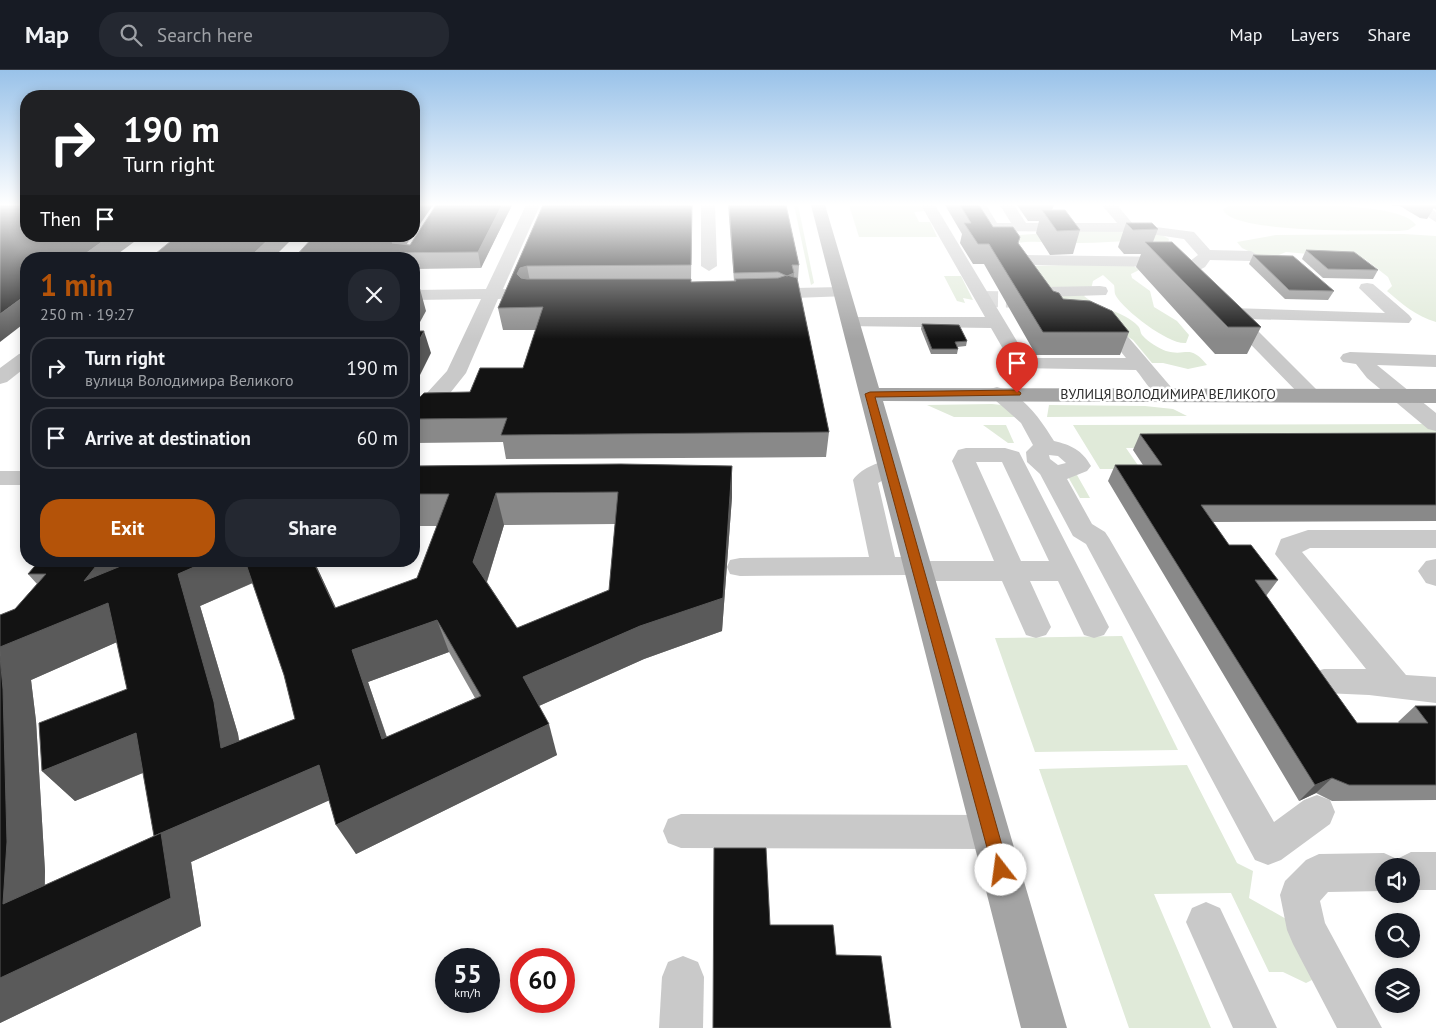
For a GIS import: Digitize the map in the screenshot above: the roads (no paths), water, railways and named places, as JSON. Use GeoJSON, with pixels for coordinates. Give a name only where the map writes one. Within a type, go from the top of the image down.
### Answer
{"type":"FeatureCollection","features":[{"type":"Feature","properties":{"kind":"main road"},"geometry":{"type":"LineString","coordinates":[[830,250],[1044,1028]]}},
{"type":"Feature","properties":{"kind":"main road","name":"ВУЛИЦЯ ВОЛОДИМИРА ВЕЛИКОГО"},"geometry":{"type":"LineString","coordinates":[[870,394],[997,393],[1033,406],[1167,394],[1436,396]]}},
{"type":"Feature","properties":{"kind":"lane"},"geometry":{"type":"LineString","coordinates":[[420,414],[456,373],[512,250]]}},
{"type":"Feature","properties":{"kind":"lane"},"geometry":{"type":"LineString","coordinates":[[709,250],[709,266]]}},
{"type":"Feature","properties":{"kind":"lane"},"geometry":{"type":"LineString","coordinates":[[954,250],[1021,364],[1143,364]]}},
{"type":"Feature","properties":{"kind":"lane"},"geometry":{"type":"LineString","coordinates":[[1202,250],[1206,255],[1251,256]]}},
{"type":"Feature","properties":{"kind":"lane"},"geometry":{"type":"LineString","coordinates":[[1185,271],[1199,264],[1206,255]]}},
{"type":"Feature","properties":{"kind":"lane"},"geometry":{"type":"LineString","coordinates":[[1054,308],[1024,268],[1023,260],[1171,260],[1236,319],[1310,394]]}},
{"type":"Feature","properties":{"kind":"lane"},"geometry":{"type":"LineString","coordinates":[[1236,319],[1403,319],[1366,288]]}},
{"type":"Feature","properties":{"kind":"lane"},"geometry":{"type":"LineString","coordinates":[[794,293],[842,292]]}},
{"type":"Feature","properties":{"kind":"lane"},"geometry":{"type":"LineString","coordinates":[[1043,292],[1093,294]]}},
{"type":"Feature","properties":{"kind":"lane"},"geometry":{"type":"LineString","coordinates":[[420,295],[516,294]]}},
{"type":"Feature","properties":{"kind":"lane"},"geometry":{"type":"LineString","coordinates":[[1080,315],[1111,328],[1167,394]]}},
{"type":"Feature","properties":{"kind":"lane"},"geometry":{"type":"LineString","coordinates":[[1236,319],[1306,326]]}},
{"type":"Feature","properties":{"kind":"lane"},"geometry":{"type":"LineString","coordinates":[[850,322],[996,323]]}},
{"type":"Feature","properties":{"kind":"lane"},"geometry":{"type":"LineString","coordinates":[[1436,362],[1355,358],[1436,424]]}},
{"type":"Feature","properties":{"kind":"lane"},"geometry":{"type":"LineString","coordinates":[[0,378],[20,363]]}},
{"type":"Feature","properties":{"kind":"lane"},"geometry":{"type":"LineString","coordinates":[[1033,406],[1048,458],[1082,530],[1096,538],[1268,847],[1317,812]]}},
{"type":"Feature","properties":{"kind":"lane"},"geometry":{"type":"LineString","coordinates":[[1036,627],[964,461],[966,455],[1005,455],[1010,457],[1094,626]]}},
{"type":"Feature","properties":{"kind":"lane"},"geometry":{"type":"LineString","coordinates":[[884,566],[865,480],[890,467]]}},
{"type":"Feature","properties":{"kind":"lane"},"geometry":{"type":"LineString","coordinates":[[0,478],[20,478]]}},
{"type":"Feature","properties":{"kind":"lane"},"geometry":{"type":"LineString","coordinates":[[1398,687],[1288,554],[1290,545],[1308,539],[1436,539]]}},
{"type":"Feature","properties":{"kind":"lane"},"geometry":{"type":"LineString","coordinates":[[740,567],[884,566],[918,569],[1067,571]]}},
{"type":"Feature","properties":{"kind":"lane"},"geometry":{"type":"LineString","coordinates":[[1436,568],[1432,571],[1436,576]]}},
{"type":"Feature","properties":{"kind":"lane"},"geometry":{"type":"LineString","coordinates":[[1324,681],[1369,682],[1398,687],[1436,690]]}},
{"type":"Feature","properties":{"kind":"lane"},"geometry":{"type":"LineString","coordinates":[[680,831],[990,832]]}},
{"type":"Feature","properties":{"kind":"lane"},"geometry":{"type":"LineString","coordinates":[[1420,871],[1436,871]]}},
{"type":"Feature","properties":{"kind":"lane"},"geometry":{"type":"LineString","coordinates":[[1360,1028],[1307,930],[1299,895],[1319,873],[1375,872]]}},
{"type":"Feature","properties":{"kind":"lane"},"geometry":{"type":"LineString","coordinates":[[1206,922],[1255,1028]]}},
{"type":"Feature","properties":{"kind":"lane"},"geometry":{"type":"LineString","coordinates":[[681,1028],[683,976]]}},
{"type":"Feature","properties":{"kind":"tunnel"},"geometry":{"type":"LineString","coordinates":[[982,299],[1039,300]]}}]}
